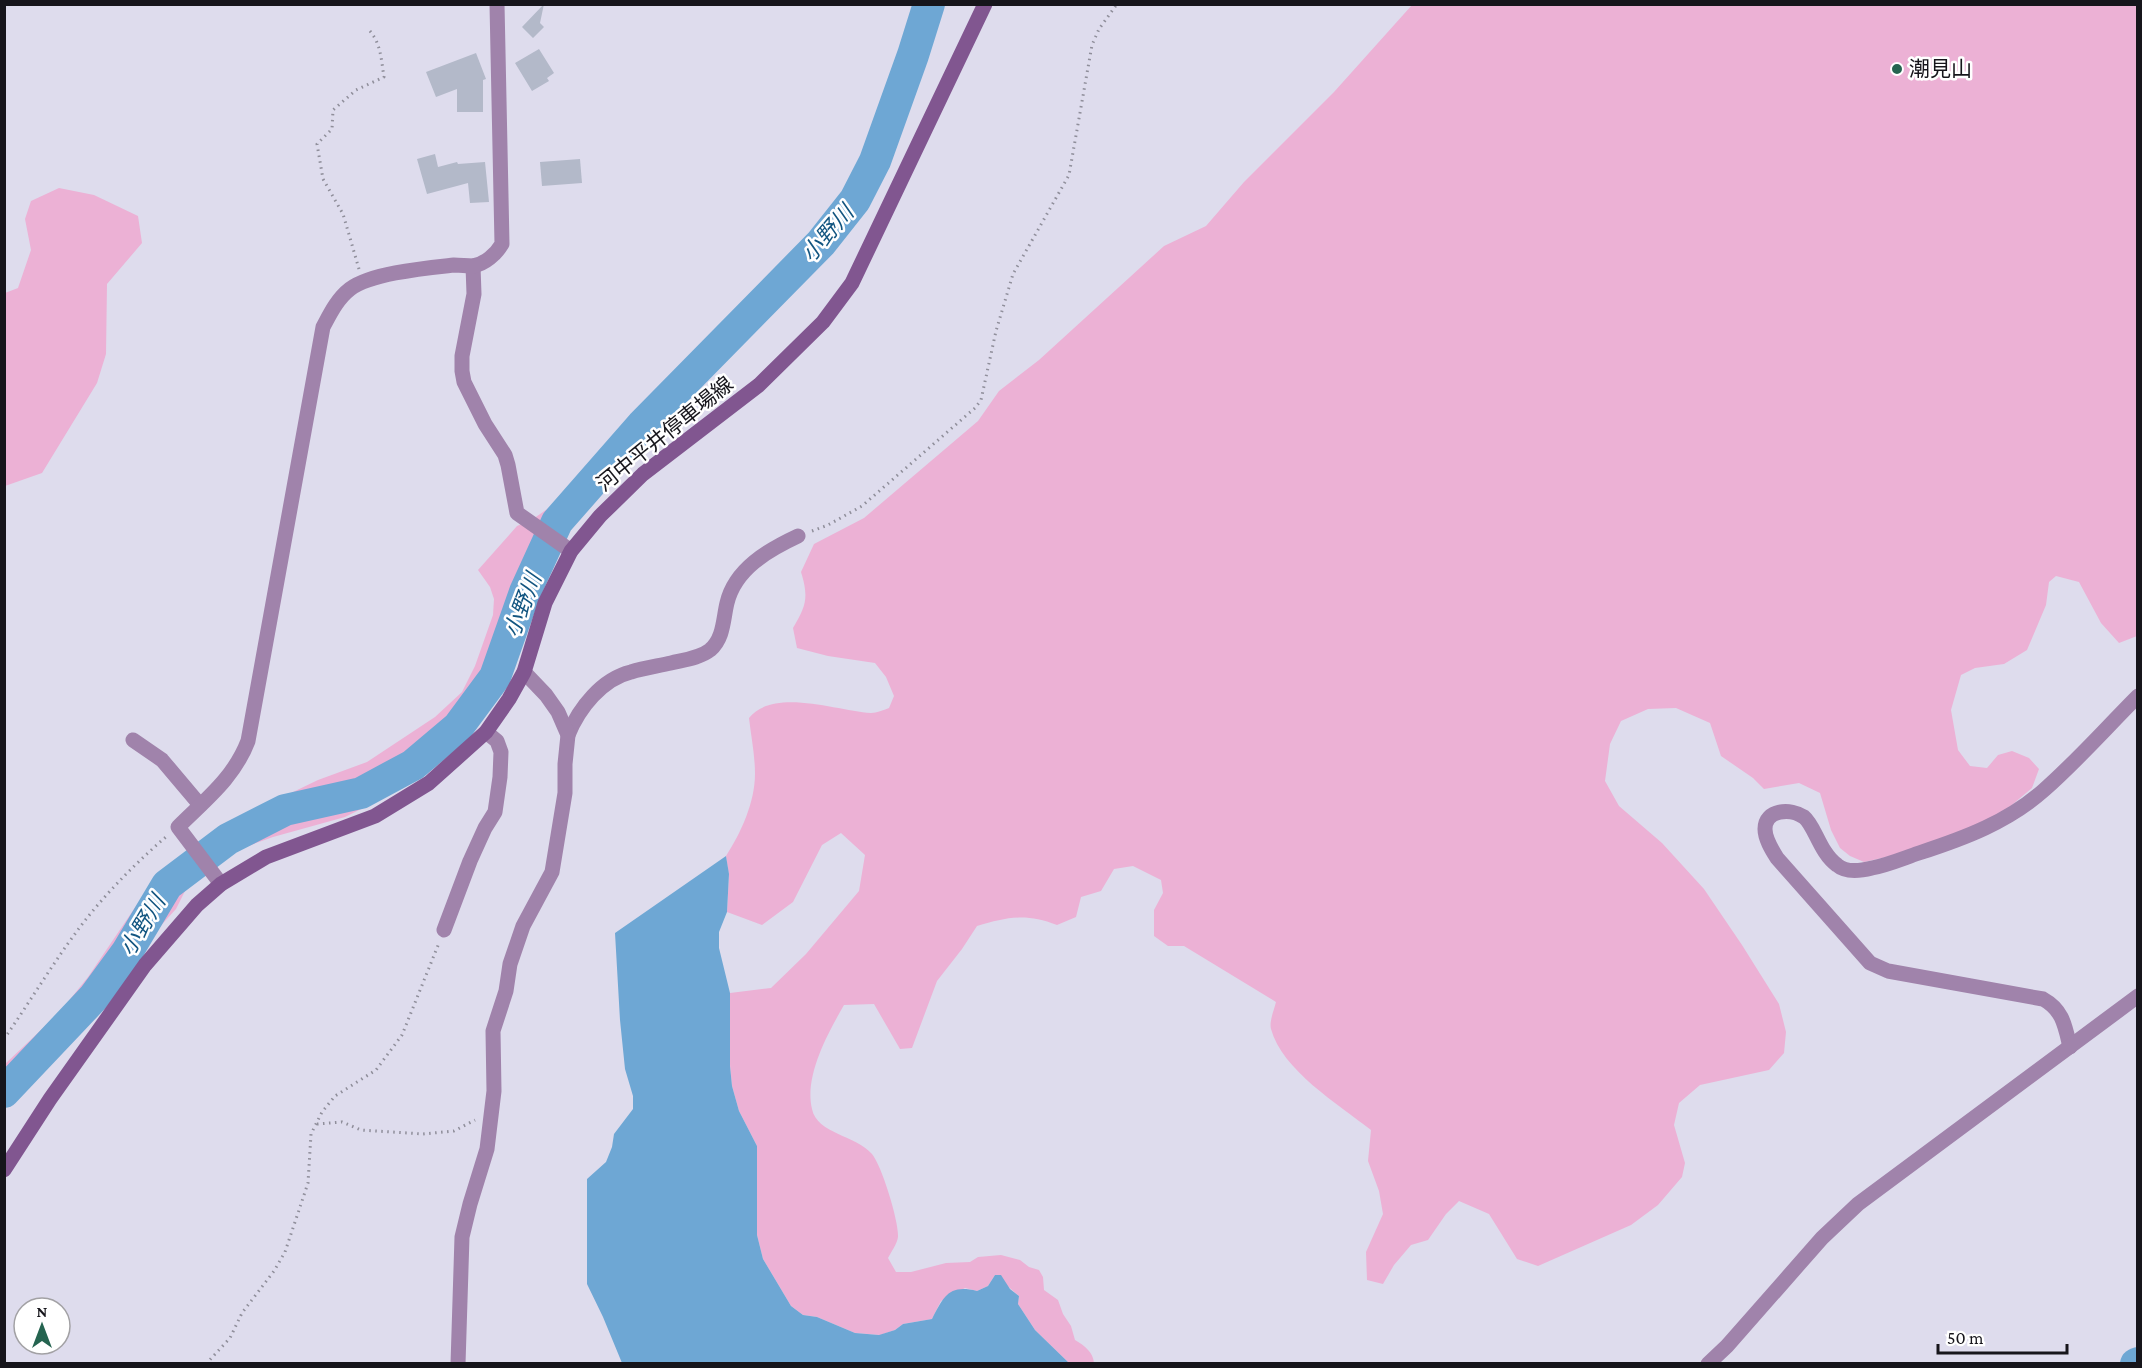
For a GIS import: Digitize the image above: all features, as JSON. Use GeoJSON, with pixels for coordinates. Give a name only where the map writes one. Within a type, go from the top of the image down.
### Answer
{"type":"FeatureCollection","features":[{"type":"Feature","properties":{"kind":"main road","name":"河中平井停車場線"},"geometry":{"type":"LineString","coordinates":[[4,1170],[50,1099],[145,965],[217,879],[266,857],[375,816],[429,783],[486,732],[524,672],[545,603],[566,548],[643,474],[759,385],[823,322],[852,283],[985,4]]}},
{"type":"Feature","properties":{"kind":"street"},"geometry":{"type":"LineString","coordinates":[[217,879],[178,827],[231,775],[248,741],[323,327],[339,300],[349,290],[363,282],[388,275],[454,265],[473,266],[497,253],[502,244],[497,4]]}},
{"type":"Feature","properties":{"kind":"street"},"geometry":{"type":"LineString","coordinates":[[473,266],[474,294],[462,356],[464,382],[505,455],[517,513],[566,548]]}},
{"type":"Feature","properties":{"kind":"street"},"geometry":{"type":"LineString","coordinates":[[458,1364],[462,1237],[487,1149],[494,1091],[493,1031],[506,991],[510,964],[523,926],[552,872],[566,793],[565,764],[568,735],[586,704],[596,692],[611,681],[629,672],[679,661],[710,650],[719,639],[727,601],[733,586],[744,571],[762,556],[798,536]]}},
{"type":"Feature","properties":{"kind":"street"},"geometry":{"type":"LineString","coordinates":[[524,672],[546,695],[558,712],[568,735]]}},
{"type":"Feature","properties":{"kind":"street"},"geometry":{"type":"LineString","coordinates":[[2070,1047],[2063,1021],[2055,1006],[2043,999],[1888,971],[1870,963],[1777,858],[1765,830],[1766,822],[1773,814],[1784,810],[1806,819],[1823,851],[1837,866],[1847,871],[1872,868],[1905,858],[1977,832],[2008,816],[2044,790],[2138,696]]}},
{"type":"Feature","properties":{"kind":"street"},"geometry":{"type":"LineString","coordinates":[[444,930],[484,828],[495,812],[501,752],[497,741],[486,732]]}},
{"type":"Feature","properties":{"kind":"street"},"geometry":{"type":"LineString","coordinates":[[134,740],[162,760],[200,805]]}},
{"type":"Feature","properties":{"kind":"street"},"geometry":{"type":"LineString","coordinates":[[1708,1364],[1727,1346],[1822,1238],[1858,1204],[2138,996]]}},
{"type":"Feature","properties":{"kind":"path"},"geometry":{"type":"LineString","coordinates":[[798,536],[828,525],[862,506],[975,408],[981,400],[996,331],[1013,274],[1069,175],[1092,45],[1099,29],[1117,4]]}},
{"type":"Feature","properties":{"kind":"path"},"geometry":{"type":"LineString","coordinates":[[363,282],[343,214],[323,179],[317,144],[332,129],[333,110],[356,90],[384,76],[380,50],[375,36],[368,29]]}},
{"type":"Feature","properties":{"kind":"path"},"geometry":{"type":"LineString","coordinates":[[4,1039],[86,919],[139,861],[178,827]]}},
{"type":"Feature","properties":{"kind":"path"},"geometry":{"type":"LineString","coordinates":[[206,1364],[231,1338],[242,1313],[274,1271],[285,1252],[308,1183],[311,1134],[322,1112],[335,1096],[366,1078],[375,1070],[402,1035],[444,930]]}},
{"type":"Feature","properties":{"kind":"path"},"geometry":{"type":"LineString","coordinates":[[317,1124],[342,1122],[361,1130],[423,1134],[454,1131],[491,1111]]}},
{"type":"Feature","properties":{"kind":"shaded area"},"geometry":{"type":"Polygon","coordinates":[[[1412,5],[2137,5],[2137,636],[2119,643],[2101,623],[2079,582],[2056,576],[2049,582],[2046,605],[2027,650],[2004,664],[1975,668],[1961,675],[1951,710],[1958,750],[1970,766],[1987,768],[1998,755],[2012,751],[2029,758],[2039,769],[2032,788],[2000,815],[1904,853],[1864,862],[1850,856],[1840,848],[1831,830],[1820,793],[1799,783],[1764,789],[1753,778],[1721,756],[1710,723],[1676,708],[1648,709],[1621,721],[1610,744],[1605,781],[1619,806],[1662,843],[1704,889],[1779,1004],[1786,1032],[1784,1053],[1769,1070],[1700,1085],[1679,1103],[1674,1125],[1685,1163],[1682,1177],[1658,1205],[1631,1225],[1538,1266],[1517,1259],[1489,1214],[1459,1201],[1446,1214],[1428,1240],[1411,1245],[1394,1265],[1383,1284],[1367,1280],[1366,1252],[1383,1214],[1379,1191],[1368,1161],[1371,1130],[1313,1085],[1287,1058],[1277,1044],[1271,1029],[1271,1019],[1276,1002],[1184,946],[1168,946],[1154,936],[1154,910],[1163,893],[1161,880],[1133,866],[1114,869],[1101,891],[1081,897],[1076,917],[1057,925],[1036,919],[1017,918],[977,926],[937,981],[912,1048],[900,1049],[874,1004],[844,1005],[819,1055],[811,1083],[810,1096],[815,1117],[829,1129],[857,1142],[876,1160],[893,1207],[898,1230],[897,1240],[888,1258],[896,1272],[911,1272],[946,1263],[970,1262],[978,1257],[1001,1255],[1020,1260],[1029,1267],[1039,1270],[1043,1277],[1044,1290],[1058,1300],[1075,1340],[1088,1350],[1094,1363],[1069,1363],[1035,1330],[1018,1304],[1019,1296],[995,1275],[988,1286],[977,1291],[965,1288],[941,1301],[932,1319],[903,1324],[895,1330],[880,1335],[855,1333],[817,1317],[803,1315],[791,1306],[763,1259],[757,1235],[757,1146],[739,1111],[732,1086],[730,993],[771,988],[806,954],[859,891],[865,855],[841,833],[822,845],[793,902],[762,925],[727,912],[729,875],[726,856],[742,827],[753,795],[755,767],[749,718],[760,709],[790,702],[873,713],[889,708],[894,696],[886,677],[875,663],[828,656],[797,648],[793,628],[805,602],[801,572],[814,544],[864,518],[978,421],[999,391],[1039,360],[1164,246],[1206,226],[1244,182],[1334,92],[1412,5]]]}},
{"type":"Feature","properties":{"kind":"shaded area"},"geometry":{"type":"Polygon","coordinates":[[[59,188],[94,195],[138,216],[142,243],[107,284],[106,354],[97,383],[42,473],[5,486],[5,293],[18,288],[31,250],[25,219],[31,201],[59,188]]]}},
{"type":"Feature","properties":{"kind":"shaded area"},"geometry":{"type":"Polygon","coordinates":[[[601,471],[553,561],[534,605],[523,641],[506,677],[487,709],[464,736],[438,761],[410,782],[377,801],[345,817],[273,837],[237,850],[185,891],[176,909],[144,944],[96,1011],[66,1046],[5,1104],[5,1064],[59,1013],[88,977],[159,872],[204,839],[241,817],[318,780],[367,762],[435,717],[462,692],[475,666],[493,615],[494,599],[490,587],[478,570],[517,526],[533,519],[601,471]]]}},
{"type":"Feature","properties":{"kind":"water"},"geometry":{"type":"Polygon","coordinates":[[[726,856],[729,874],[727,912],[719,932],[719,948],[730,993],[732,1086],[739,1111],[757,1146],[757,1235],[763,1259],[791,1306],[803,1315],[817,1317],[855,1333],[879,1335],[895,1330],[903,1324],[932,1319],[948,1294],[960,1289],[977,1291],[988,1286],[995,1275],[1001,1275],[1010,1289],[1019,1296],[1018,1304],[1035,1330],[1069,1363],[622,1363],[587,1284],[587,1179],[606,1162],[614,1134],[633,1109],[633,1096],[625,1069],[615,933],[726,856]]]}},
{"type":"Feature","properties":{"kind":"building"},"geometry":{"type":"Polygon","coordinates":[[[544,4],[540,23],[544,27],[533,38],[522,27],[544,4]]]}},
{"type":"Feature","properties":{"kind":"building"},"geometry":{"type":"Polygon","coordinates":[[[539,49],[554,73],[547,78],[549,81],[532,91],[515,63],[539,49]]]}},
{"type":"Feature","properties":{"kind":"building"},"geometry":{"type":"Polygon","coordinates":[[[476,53],[486,79],[483,80],[483,112],[457,112],[457,89],[436,97],[426,72],[476,53]]]}},
{"type":"Feature","properties":{"kind":"building"},"geometry":{"type":"Polygon","coordinates":[[[435,154],[438,167],[457,162],[458,164],[485,162],[489,202],[470,203],[468,183],[427,194],[417,159],[435,154]]]}},
{"type":"Feature","properties":{"kind":"building"},"geometry":{"type":"Polygon","coordinates":[[[580,159],[582,183],[542,186],[540,162],[580,159]]]}},
{"type":"Feature","properties":{"kind":"waterway","name":"小野川"},"geometry":{"type":"LineString","coordinates":[[4,1092],[94,997],[127,952],[167,885],[228,839],[285,810],[361,793],[413,765],[458,727],[495,677],[525,592],[557,522],[642,425],[821,243],[855,200],[875,161],[929,4]]}},
{"type":"Feature","properties":{"kind":"place","name":"潮見山"},"geometry":{"type":"Point","coordinates":[1897,69]}}]}
